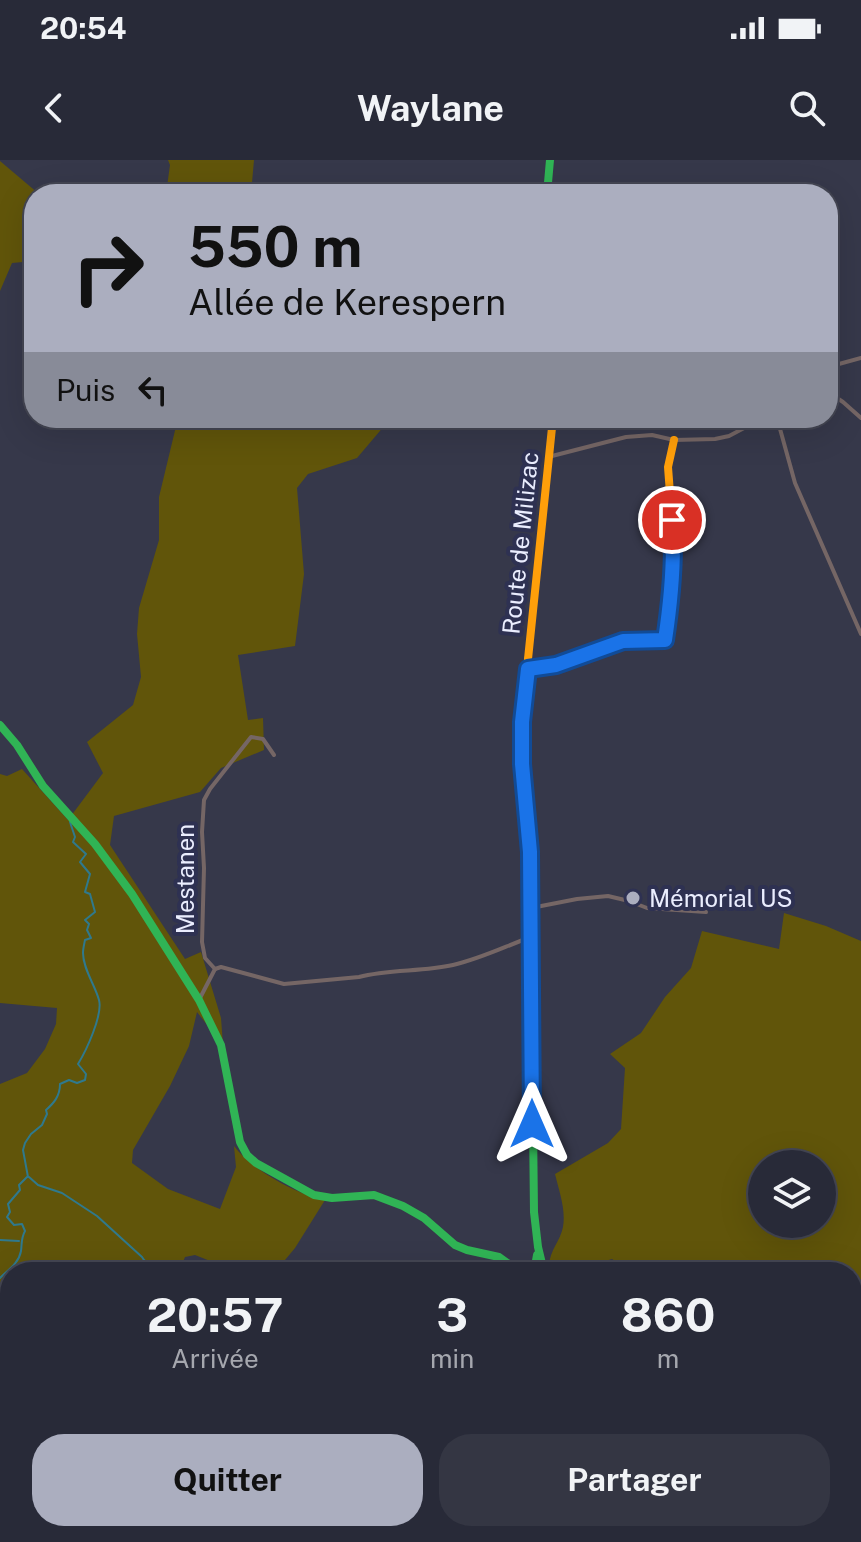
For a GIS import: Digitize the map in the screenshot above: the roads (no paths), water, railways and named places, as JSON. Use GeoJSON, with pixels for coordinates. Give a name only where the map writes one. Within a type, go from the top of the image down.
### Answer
{"type":"FeatureCollection","features":[{"type":"Feature","properties":{"kind":"street"},"geometry":{"type":"LineString","coordinates":[[548,184],[550,160]]}},
{"type":"Feature","properties":{"kind":"street"},"geometry":{"type":"LineString","coordinates":[[838,364],[861,358]]}},
{"type":"Feature","properties":{"kind":"street"},"geometry":{"type":"LineString","coordinates":[[838,399],[861,418]]}},
{"type":"Feature","properties":{"kind":"street","name":"Route de Milizac"},"geometry":{"type":"LineString","coordinates":[[542,1262],[533,1187],[530,852],[522,764],[522,722],[552,428]]}},
{"type":"Feature","properties":{"kind":"street"},"geometry":{"type":"LineString","coordinates":[[548,456],[626,437],[652,435],[674,440],[715,439],[744,428]]}},
{"type":"Feature","properties":{"kind":"street"},"geometry":{"type":"LineString","coordinates":[[780,428],[795,483],[861,634]]}},
{"type":"Feature","properties":{"kind":"street"},"geometry":{"type":"LineString","coordinates":[[528,669],[556,665],[623,641],[665,640],[674,546],[668,467],[674,440]]}},
{"type":"Feature","properties":{"kind":"street"},"geometry":{"type":"LineString","coordinates":[[0,725],[43,786],[95,844],[132,894],[199,1000],[221,1045],[240,1142],[247,1155],[314,1195],[332,1198],[374,1195],[403,1206],[424,1218],[455,1245],[499,1257],[506,1262]]}},
{"type":"Feature","properties":{"kind":"street","name":"Mestanen"},"geometry":{"type":"LineString","coordinates":[[215,969],[205,958],[202,942],[204,800],[251,737],[263,739],[274,755]]}},
{"type":"Feature","properties":{"kind":"street"},"geometry":{"type":"LineString","coordinates":[[531,908],[608,896],[647,908],[706,912]]}},
{"type":"Feature","properties":{"kind":"street"},"geometry":{"type":"LineString","coordinates":[[199,1000],[215,969],[221,967],[284,984],[359,977],[455,965],[531,937]]}},
{"type":"Feature","properties":{"kind":"street","name":"Route de Milizac"},"geometry":{"type":"LineString","coordinates":[[536,1262],[538,1247]]}},
{"type":"Feature","properties":{"kind":"waterway"},"geometry":{"type":"LineString","coordinates":[[28,1177],[23,1150],[25,1143],[42,1125],[46,1110],[58,1096],[60,1084],[69,1080],[77,1083],[85,1080],[86,1074],[78,1064],[93,1033],[100,1007],[83,953],[85,940],[91,938],[87,930],[89,924],[85,920],[95,912],[90,894],[85,892],[90,874],[80,862],[86,854],[73,842],[75,837],[70,822]]}},
{"type":"Feature","properties":{"kind":"waterway"},"geometry":{"type":"LineString","coordinates":[[16,1262],[25,1231],[22,1224],[14,1225],[7,1217],[10,1212],[8,1204],[27,1177]]}},
{"type":"Feature","properties":{"kind":"waterway"},"geometry":{"type":"LineString","coordinates":[[29,1177],[38,1185],[62,1193],[97,1216],[146,1262]]}},
{"type":"Feature","properties":{"kind":"waterway"},"geometry":{"type":"LineString","coordinates":[[0,1240],[19,1241]]}},
{"type":"Feature","properties":{"kind":"place","name":"Mémorial US"},"geometry":{"type":"Point","coordinates":[633,898]}}]}
